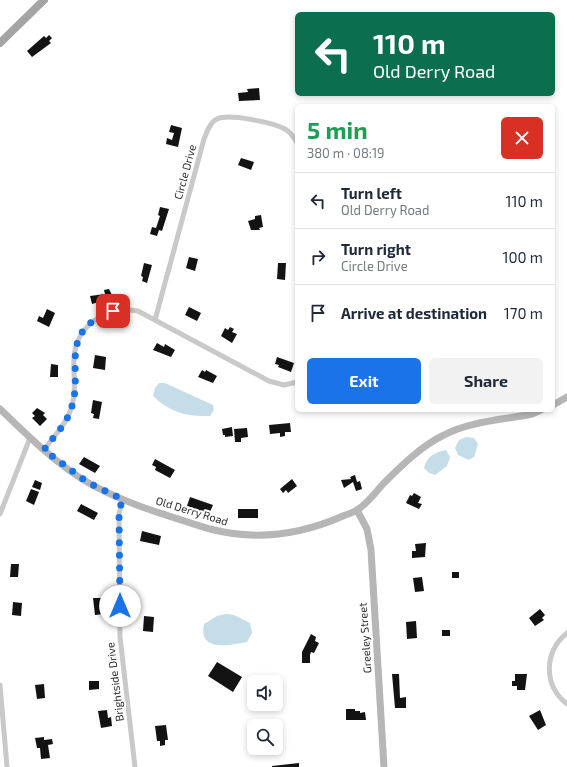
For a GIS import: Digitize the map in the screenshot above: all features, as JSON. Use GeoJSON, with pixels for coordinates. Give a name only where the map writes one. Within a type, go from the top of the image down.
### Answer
{"type":"FeatureCollection","features":[{"type":"Feature","properties":{"kind":"main road"},"geometry":{"type":"LineString","coordinates":[[0,43],[44,0]]}},
{"type":"Feature","properties":{"kind":"street","name":"Circle Drive"},"geometry":{"type":"LineString","coordinates":[[155,320],[204,139],[211,124],[217,119],[232,116],[269,124],[284,129],[290,133],[295,140]]}},
{"type":"Feature","properties":{"kind":"street"},"geometry":{"type":"LineString","coordinates":[[44,450],[64,423],[71,409],[74,394],[74,356],[78,341],[87,328],[98,317],[121,310],[138,311],[269,381],[284,385],[295,382]]}},
{"type":"Feature","properties":{"kind":"street"},"geometry":{"type":"LineString","coordinates":[[555,404],[567,397]]}},
{"type":"Feature","properties":{"kind":"street","name":"Old Derry Road"},"geometry":{"type":"LineString","coordinates":[[0,409],[44,450],[87,482],[122,499],[210,529],[225,533],[255,536],[285,534],[306,530],[330,522],[357,510],[396,470],[422,449],[443,435],[460,428],[536,412]]}},
{"type":"Feature","properties":{"kind":"street"},"geometry":{"type":"LineString","coordinates":[[0,514],[30,438]]}},
{"type":"Feature","properties":{"kind":"street","name":"Brightside Drive"},"geometry":{"type":"LineString","coordinates":[[122,499],[119,514],[120,637],[135,767]]}},
{"type":"Feature","properties":{"kind":"street","name":"Greeley Street"},"geometry":{"type":"LineString","coordinates":[[357,510],[367,529],[371,550],[384,767]]}},
{"type":"Feature","properties":{"kind":"street"},"geometry":{"type":"LineString","coordinates":[[567,633],[553,650],[549,672],[556,693],[567,704]]}},
{"type":"Feature","properties":{"kind":"street"},"geometry":{"type":"LineString","coordinates":[[0,685],[7,767]]}},
{"type":"Feature","properties":{"kind":"water"},"geometry":{"type":"Polygon","coordinates":[[[159,383],[165,383],[213,405],[214,410],[210,416],[194,416],[172,410],[153,396],[155,388],[159,383]]]}},
{"type":"Feature","properties":{"kind":"water"},"geometry":{"type":"Polygon","coordinates":[[[466,437],[474,438],[478,444],[474,457],[469,460],[458,455],[455,448],[459,440],[466,437]]]}},
{"type":"Feature","properties":{"kind":"water"},"geometry":{"type":"Polygon","coordinates":[[[446,450],[450,457],[447,466],[435,475],[429,473],[424,468],[429,458],[438,452],[446,450]]]}},
{"type":"Feature","properties":{"kind":"water"},"geometry":{"type":"Polygon","coordinates":[[[226,614],[234,615],[250,623],[252,633],[247,642],[233,645],[217,645],[206,639],[203,633],[204,624],[217,616],[226,614]]]}},
{"type":"Feature","properties":{"kind":"building"},"geometry":{"type":"Polygon","coordinates":[[[49,35],[52,38],[49,41],[51,43],[32,57],[27,51],[44,36],[46,38],[49,35]]]}},
{"type":"Feature","properties":{"kind":"building"},"geometry":{"type":"Polygon","coordinates":[[[259,88],[260,100],[239,101],[238,93],[248,92],[247,89],[259,88]]]}},
{"type":"Feature","properties":{"kind":"building"},"geometry":{"type":"Polygon","coordinates":[[[171,125],[182,128],[178,147],[166,144],[167,138],[172,140],[174,133],[169,132],[171,125]]]}},
{"type":"Feature","properties":{"kind":"building"},"geometry":{"type":"Polygon","coordinates":[[[241,158],[254,162],[251,170],[238,165],[241,158]]]}},
{"type":"Feature","properties":{"kind":"building"},"geometry":{"type":"Polygon","coordinates":[[[160,207],[169,209],[162,231],[159,230],[157,236],[150,234],[152,227],[156,228],[160,216],[158,215],[160,207]]]}},
{"type":"Feature","properties":{"kind":"building"},"geometry":{"type":"Polygon","coordinates":[[[261,215],[263,227],[259,228],[260,230],[251,230],[248,221],[255,219],[255,216],[261,215]]]}},
{"type":"Feature","properties":{"kind":"building"},"geometry":{"type":"Polygon","coordinates":[[[189,257],[198,259],[195,271],[186,268],[189,257]]]}},
{"type":"Feature","properties":{"kind":"building"},"geometry":{"type":"Polygon","coordinates":[[[144,263],[152,265],[147,283],[142,281],[143,277],[141,276],[144,263]]]}},
{"type":"Feature","properties":{"kind":"building"},"geometry":{"type":"Polygon","coordinates":[[[278,263],[286,263],[285,280],[277,279],[278,263]]]}},
{"type":"Feature","properties":{"kind":"building"},"geometry":{"type":"Polygon","coordinates":[[[109,289],[114,299],[100,304],[99,302],[92,304],[90,296],[105,294],[104,290],[109,289]]]}},
{"type":"Feature","properties":{"kind":"building"},"geometry":{"type":"Polygon","coordinates":[[[189,307],[201,313],[197,321],[185,315],[189,307]]]}},
{"type":"Feature","properties":{"kind":"building"},"geometry":{"type":"Polygon","coordinates":[[[47,309],[55,313],[49,327],[37,321],[39,316],[43,318],[47,309]]]}},
{"type":"Feature","properties":{"kind":"building"},"geometry":{"type":"Polygon","coordinates":[[[230,327],[234,329],[232,332],[237,334],[232,343],[221,336],[225,328],[228,330],[230,327]]]}},
{"type":"Feature","properties":{"kind":"building"},"geometry":{"type":"Polygon","coordinates":[[[157,343],[164,347],[165,344],[175,350],[171,357],[153,350],[157,343]]]}},
{"type":"Feature","properties":{"kind":"building"},"geometry":{"type":"Polygon","coordinates":[[[95,355],[106,357],[105,370],[93,368],[95,355]]]}},
{"type":"Feature","properties":{"kind":"building"},"geometry":{"type":"Polygon","coordinates":[[[277,357],[294,363],[291,372],[278,367],[279,365],[275,364],[277,357]]]}},
{"type":"Feature","properties":{"kind":"building"},"geometry":{"type":"Polygon","coordinates":[[[51,364],[58,365],[58,377],[50,377],[51,364]]]}},
{"type":"Feature","properties":{"kind":"building"},"geometry":{"type":"Polygon","coordinates":[[[202,370],[205,372],[206,370],[217,376],[213,383],[198,377],[202,370]]]}},
{"type":"Feature","properties":{"kind":"building"},"geometry":{"type":"Polygon","coordinates":[[[93,400],[102,402],[99,419],[93,418],[94,414],[91,413],[93,400]]]}},
{"type":"Feature","properties":{"kind":"building"},"geometry":{"type":"Polygon","coordinates":[[[37,408],[45,413],[43,415],[47,419],[40,426],[32,418],[35,416],[32,413],[37,408]]]}},
{"type":"Feature","properties":{"kind":"building"},"geometry":{"type":"Polygon","coordinates":[[[290,423],[291,432],[285,432],[285,436],[280,437],[280,433],[270,434],[269,425],[290,423]]]}},
{"type":"Feature","properties":{"kind":"building"},"geometry":{"type":"Polygon","coordinates":[[[232,427],[233,436],[225,437],[222,429],[232,427]]]}},
{"type":"Feature","properties":{"kind":"building"},"geometry":{"type":"Polygon","coordinates":[[[247,428],[248,437],[241,438],[241,442],[235,442],[234,429],[247,428]]]}},
{"type":"Feature","properties":{"kind":"building"},"geometry":{"type":"Polygon","coordinates":[[[84,457],[100,466],[95,473],[79,464],[84,457]]]}},
{"type":"Feature","properties":{"kind":"building"},"geometry":{"type":"Polygon","coordinates":[[[155,459],[175,470],[170,478],[155,470],[156,467],[152,465],[155,459]]]}},
{"type":"Feature","properties":{"kind":"building"},"geometry":{"type":"Polygon","coordinates":[[[355,475],[357,482],[360,481],[362,489],[356,491],[353,482],[344,488],[341,480],[351,479],[350,477],[355,475]]]}},
{"type":"Feature","properties":{"kind":"building"},"geometry":{"type":"Polygon","coordinates":[[[292,479],[297,486],[288,493],[286,490],[283,493],[280,489],[292,479]]]}},
{"type":"Feature","properties":{"kind":"building"},"geometry":{"type":"Polygon","coordinates":[[[35,480],[42,483],[40,490],[32,487],[35,480]]]}},
{"type":"Feature","properties":{"kind":"building"},"geometry":{"type":"Polygon","coordinates":[[[31,489],[39,492],[34,505],[26,501],[31,489]]]}},
{"type":"Feature","properties":{"kind":"building"},"geometry":{"type":"Polygon","coordinates":[[[414,493],[421,497],[418,503],[422,504],[419,509],[406,503],[410,495],[412,496],[414,493]]]}},
{"type":"Feature","properties":{"kind":"building"},"geometry":{"type":"Polygon","coordinates":[[[190,497],[213,505],[209,514],[187,506],[190,497]]]}},
{"type":"Feature","properties":{"kind":"building"},"geometry":{"type":"Polygon","coordinates":[[[81,504],[98,513],[94,520],[77,511],[81,504]]]}},
{"type":"Feature","properties":{"kind":"building"},"geometry":{"type":"Polygon","coordinates":[[[238,509],[258,509],[258,518],[238,518],[238,509]]]}},
{"type":"Feature","properties":{"kind":"building"},"geometry":{"type":"Polygon","coordinates":[[[142,531],[161,536],[159,545],[140,541],[142,531]]]}},
{"type":"Feature","properties":{"kind":"building"},"geometry":{"type":"Polygon","coordinates":[[[426,543],[425,557],[412,558],[412,551],[416,551],[415,544],[426,543]]]}},
{"type":"Feature","properties":{"kind":"building"},"geometry":{"type":"Polygon","coordinates":[[[11,564],[19,564],[18,577],[10,577],[11,564]]]}},
{"type":"Feature","properties":{"kind":"building"},"geometry":{"type":"Polygon","coordinates":[[[452,572],[459,572],[459,578],[452,578],[452,572]]]}},
{"type":"Feature","properties":{"kind":"building"},"geometry":{"type":"Polygon","coordinates":[[[422,577],[424,591],[415,592],[413,578],[422,577]]]}},
{"type":"Feature","properties":{"kind":"building"},"geometry":{"type":"Polygon","coordinates":[[[93,598],[102,598],[104,614],[95,615],[93,598]]]}},
{"type":"Feature","properties":{"kind":"building"},"geometry":{"type":"Polygon","coordinates":[[[13,602],[22,603],[21,616],[12,615],[13,602]]]}},
{"type":"Feature","properties":{"kind":"building"},"geometry":{"type":"Polygon","coordinates":[[[540,609],[545,615],[542,618],[544,620],[535,626],[529,618],[540,609]]]}},
{"type":"Feature","properties":{"kind":"building"},"geometry":{"type":"Polygon","coordinates":[[[144,616],[154,617],[153,632],[143,631],[144,616]]]}},
{"type":"Feature","properties":{"kind":"building"},"geometry":{"type":"Polygon","coordinates":[[[416,621],[417,638],[407,639],[406,622],[416,621]]]}},
{"type":"Feature","properties":{"kind":"building"},"geometry":{"type":"Polygon","coordinates":[[[442,630],[450,630],[450,636],[442,636],[442,630]]]}},
{"type":"Feature","properties":{"kind":"building"},"geometry":{"type":"Polygon","coordinates":[[[311,634],[316,637],[315,641],[319,643],[314,653],[311,652],[310,663],[302,663],[302,652],[311,634]]]}},
{"type":"Feature","properties":{"kind":"building"},"geometry":{"type":"Polygon","coordinates":[[[217,662],[242,677],[233,692],[208,676],[217,662]]]}},
{"type":"Feature","properties":{"kind":"building"},"geometry":{"type":"Polygon","coordinates":[[[392,674],[399,674],[400,698],[406,697],[406,708],[395,708],[392,674]]]}},
{"type":"Feature","properties":{"kind":"building"},"geometry":{"type":"Polygon","coordinates":[[[515,674],[527,674],[525,690],[517,690],[517,686],[512,686],[512,681],[515,681],[515,674]]]}},
{"type":"Feature","properties":{"kind":"building"},"geometry":{"type":"Polygon","coordinates":[[[89,681],[99,681],[99,689],[89,690],[89,681]]]}},
{"type":"Feature","properties":{"kind":"building"},"geometry":{"type":"Polygon","coordinates":[[[44,684],[45,698],[37,699],[35,685],[44,684]]]}},
{"type":"Feature","properties":{"kind":"building"},"geometry":{"type":"Polygon","coordinates":[[[346,709],[355,709],[355,711],[360,711],[360,713],[365,712],[366,720],[346,720],[346,709]]]}},
{"type":"Feature","properties":{"kind":"building"},"geometry":{"type":"Polygon","coordinates":[[[107,710],[108,718],[111,717],[112,726],[101,728],[98,711],[107,710]]]}},
{"type":"Feature","properties":{"kind":"building"},"geometry":{"type":"Polygon","coordinates":[[[540,710],[546,725],[538,730],[529,716],[540,710]]]}},
{"type":"Feature","properties":{"kind":"building"},"geometry":{"type":"Polygon","coordinates":[[[166,725],[168,740],[165,740],[165,745],[160,746],[160,741],[157,741],[155,726],[166,725]]]}},
{"type":"Feature","properties":{"kind":"building"},"geometry":{"type":"Polygon","coordinates":[[[44,737],[44,740],[52,739],[53,744],[48,745],[50,758],[41,759],[40,748],[37,748],[35,738],[44,737]]]}},
{"type":"Feature","properties":{"kind":"building"},"geometry":{"type":"Polygon","coordinates":[[[299,763],[299,767],[272,767],[272,766],[299,763]]]}},
{"type":"Feature","properties":{"kind":"route"},"geometry":{"type":"LineString","coordinates":[[113,311],[98,317],[92,322],[78,341],[74,356],[75,379],[71,409],[64,423],[44,450],[74,474],[122,499],[119,514],[120,606]]}}]}
